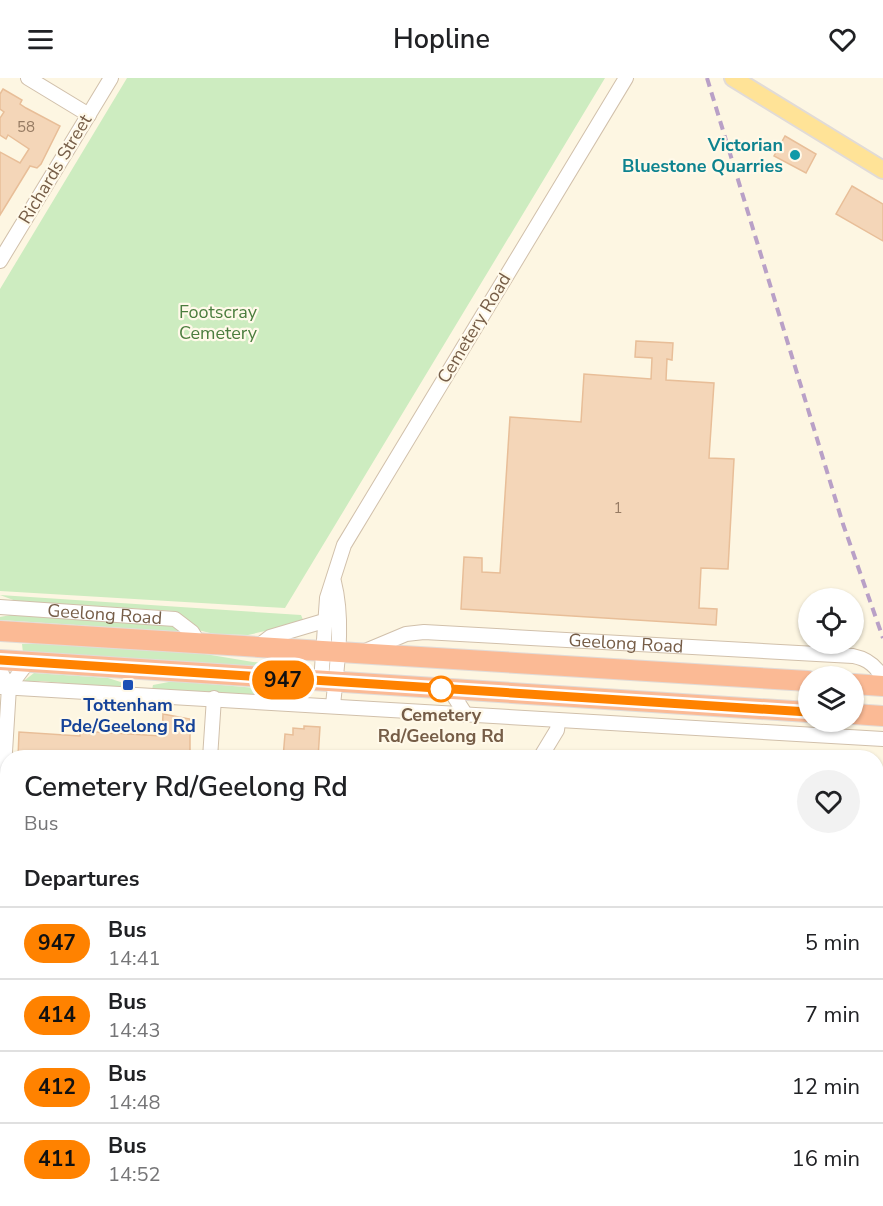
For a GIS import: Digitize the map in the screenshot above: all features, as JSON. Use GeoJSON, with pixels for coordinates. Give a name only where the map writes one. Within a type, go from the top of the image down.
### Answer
{"type":"FeatureCollection","features":[{"type":"Feature","properties":{"kind":"highway","name":"Geelong Road"},"geometry":{"type":"LineString","coordinates":[[0,631],[798,680]]}},
{"type":"Feature","properties":{"kind":"highway"},"geometry":{"type":"LineString","coordinates":[[0,640],[12,652],[10,664],[798,711]]}},
{"type":"Feature","properties":{"kind":"highway"},"geometry":{"type":"LineString","coordinates":[[864,685],[883,686]]}},
{"type":"Feature","properties":{"kind":"main road"},"geometry":{"type":"LineString","coordinates":[[742,80],[883,170]]}},
{"type":"Feature","properties":{"kind":"street"},"geometry":{"type":"LineString","coordinates":[[28,78],[89,115]]}},
{"type":"Feature","properties":{"kind":"street","name":"Richards Street"},"geometry":{"type":"LineString","coordinates":[[0,261],[111,78]]}},
{"type":"Feature","properties":{"kind":"street","name":"Cemetery Road"},"geometry":{"type":"LineString","coordinates":[[330,651],[324,621],[327,598],[334,582],[337,562],[353,527],[626,78]]}},
{"type":"Feature","properties":{"kind":"street","name":"Cemetery Road"},"geometry":{"type":"LineString","coordinates":[[333,705],[328,682],[338,596],[334,582]]}},
{"type":"Feature","properties":{"kind":"street","name":"Geelong Road"},"geometry":{"type":"LineString","coordinates":[[0,607],[175,619],[192,632],[199,643]]}},
{"type":"Feature","properties":{"kind":"street"},"geometry":{"type":"LineString","coordinates":[[257,647],[270,637],[324,621]]}},
{"type":"Feature","properties":{"kind":"street","name":"Geelong Road"},"geometry":{"type":"LineString","coordinates":[[361,653],[406,634],[424,632],[853,656],[868,661],[880,672],[883,680]]}},
{"type":"Feature","properties":{"kind":"street"},"geometry":{"type":"LineString","coordinates":[[4,750],[5,687],[10,664]]}},
{"type":"Feature","properties":{"kind":"street"},"geometry":{"type":"LineString","coordinates":[[5,687],[10,664]]}},
{"type":"Feature","properties":{"kind":"street"},"geometry":{"type":"LineString","coordinates":[[5,687],[333,705],[558,722],[883,739]]}},
{"type":"Feature","properties":{"kind":"street"},"geometry":{"type":"LineString","coordinates":[[450,690],[466,715]]}},
{"type":"Feature","properties":{"kind":"street"},"geometry":{"type":"LineString","coordinates":[[211,750],[214,698]]}},
{"type":"Feature","properties":{"kind":"street"},"geometry":{"type":"LineString","coordinates":[[545,750],[557,730],[558,722]]}},
{"type":"Feature","properties":{"kind":"green space","name":"Footscray Cemetery"},"geometry":{"type":"Polygon","coordinates":[[[127,78],[605,78],[285,608],[0,591],[0,289],[127,78]]]}},
{"type":"Feature","properties":{"kind":"green space"},"geometry":{"type":"Polygon","coordinates":[[[0,595],[301,615],[304,622],[248,635],[214,634],[198,630],[174,611],[16,601],[0,595]]]}},
{"type":"Feature","properties":{"kind":"green space"},"geometry":{"type":"Polygon","coordinates":[[[16,614],[174,625],[183,632],[0,620],[0,617],[16,614]]]}},
{"type":"Feature","properties":{"kind":"green space"},"geometry":{"type":"Polygon","coordinates":[[[22,644],[199,653],[253,662],[303,666],[302,671],[23,653],[22,644]]]}},
{"type":"Feature","properties":{"kind":"green space"},"geometry":{"type":"Polygon","coordinates":[[[34,673],[108,678],[127,684],[127,689],[41,681],[21,683],[34,673]]]}},
{"type":"Feature","properties":{"kind":"green space"},"geometry":{"type":"Polygon","coordinates":[[[174,681],[305,692],[304,697],[152,690],[153,685],[174,681]]]}},
{"type":"Feature","properties":{"kind":"building"},"geometry":{"type":"Polygon","coordinates":[[[3,89],[22,100],[20,104],[26,108],[60,126],[41,164],[37,168],[30,166],[0,215],[0,152],[20,163],[29,149],[8,135],[6,139],[0,135],[0,118],[4,112],[0,109],[0,94],[3,89]]]}},
{"type":"Feature","properties":{"kind":"building","name":"Victorian Bluestone Quarries"},"geometry":{"type":"Polygon","coordinates":[[[785,136],[816,154],[806,173],[774,156],[785,136]]]}},
{"type":"Feature","properties":{"kind":"building"},"geometry":{"type":"Polygon","coordinates":[[[852,186],[883,204],[883,241],[836,214],[852,186]]]}},
{"type":"Feature","properties":{"kind":"building"},"geometry":{"type":"Polygon","coordinates":[[[636,341],[673,343],[672,360],[667,359],[666,380],[714,383],[709,458],[734,459],[728,569],[701,568],[699,608],[717,609],[716,625],[461,609],[464,557],[482,558],[482,572],[500,573],[510,417],[581,422],[584,374],[651,379],[652,358],[635,357],[636,341]]]}},
{"type":"Feature","properties":{"kind":"building"},"geometry":{"type":"Polygon","coordinates":[[[163,714],[190,719],[190,750],[18,750],[19,732],[80,736],[80,731],[162,736],[163,714]]]}},
{"type":"Feature","properties":{"kind":"building"},"geometry":{"type":"Polygon","coordinates":[[[304,726],[320,727],[319,750],[284,750],[285,734],[293,735],[293,728],[304,729],[304,726]]]}},
{"type":"Feature","properties":{"kind":"railway"},"geometry":{"type":"LineString","coordinates":[[707,78],[843,524],[883,638]]}},
{"type":"Feature","properties":{"kind":"bus line","name":"947"},"geometry":{"type":"LineString","coordinates":[[0,660],[798,711]]}},
{"type":"Feature","properties":{"kind":"place","name":"Victorian Bluestone Quarries"},"geometry":{"type":"Point","coordinates":[795,155]}},
{"type":"Feature","properties":{"kind":"place","name":"Tottenham Pde/Geelong Rd"},"geometry":{"type":"Point","coordinates":[128,685]}},
{"type":"Feature","properties":{"kind":"place","name":"Cemetery Rd/Geelong Rd"},"geometry":{"type":"Point","coordinates":[441,689]}}]}
